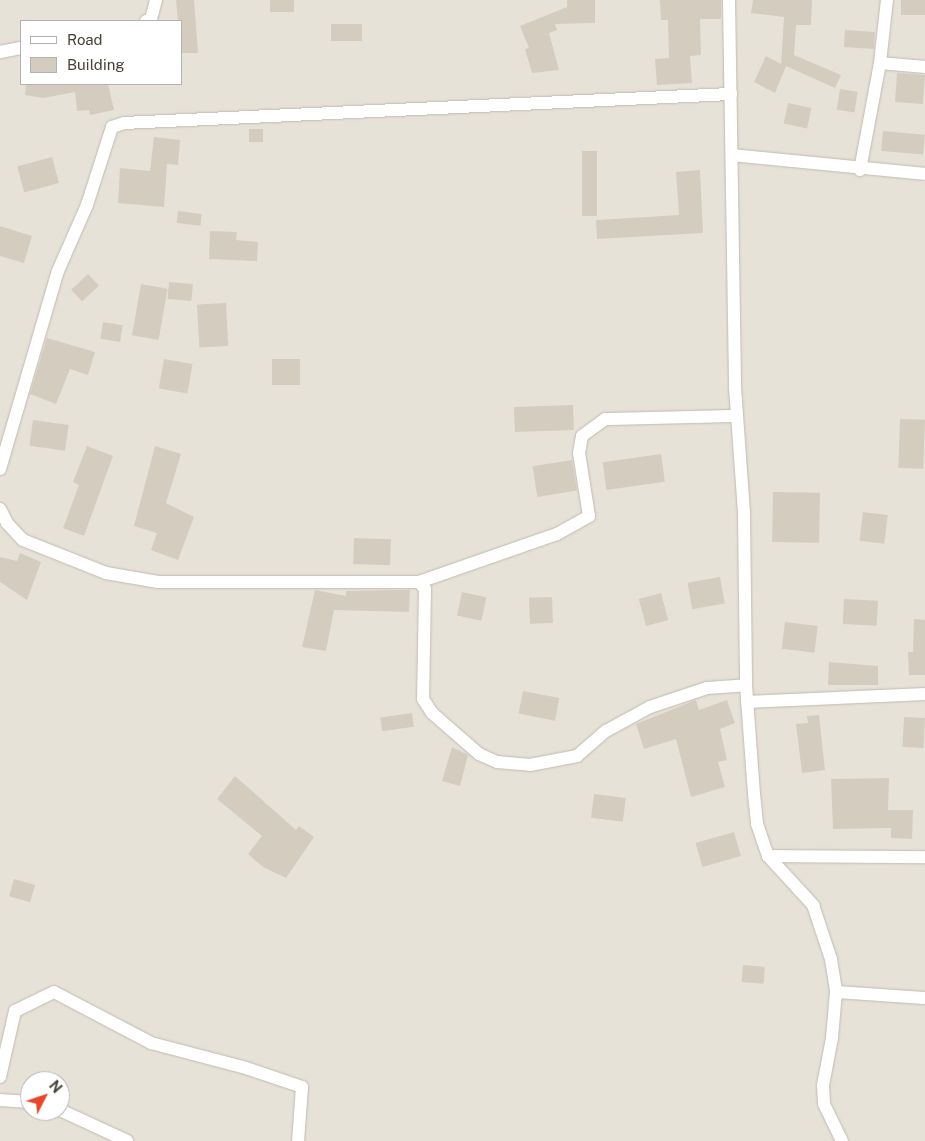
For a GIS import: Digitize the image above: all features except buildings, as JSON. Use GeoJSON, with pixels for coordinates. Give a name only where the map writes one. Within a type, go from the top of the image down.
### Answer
{"type":"FeatureCollection","features":[{"type":"Feature","properties":{"kind":"street"},"geometry":{"type":"LineString","coordinates":[[148,20],[151,19],[156,0]]}},
{"type":"Feature","properties":{"kind":"street"},"geometry":{"type":"LineString","coordinates":[[729,0],[737,416],[744,514],[746,685],[757,824],[768,856],[813,905],[829,952],[836,992],[832,1038],[823,1085],[824,1104],[842,1141]]}},
{"type":"Feature","properties":{"kind":"street"},"geometry":{"type":"LineString","coordinates":[[860,170],[880,62],[887,0]]}},
{"type":"Feature","properties":{"kind":"street"},"geometry":{"type":"LineString","coordinates":[[0,52],[20,48]]}},
{"type":"Feature","properties":{"kind":"street"},"geometry":{"type":"LineString","coordinates":[[880,62],[925,67]]}},
{"type":"Feature","properties":{"kind":"street"},"geometry":{"type":"LineString","coordinates":[[0,469],[58,271],[87,205],[112,127],[124,123],[731,94]]}},
{"type":"Feature","properties":{"kind":"street"},"geometry":{"type":"LineString","coordinates":[[732,156],[860,170],[925,174]]}},
{"type":"Feature","properties":{"kind":"street"},"geometry":{"type":"LineString","coordinates":[[0,509],[7,523],[23,540],[106,573],[158,582],[419,582],[557,534],[589,516],[579,453],[582,436],[604,419],[737,416]]}},
{"type":"Feature","properties":{"kind":"street"},"geometry":{"type":"LineString","coordinates":[[419,582],[425,589],[423,699],[432,713],[479,754],[497,762],[530,765],[577,756],[606,731],[650,707],[707,688],[746,685]]}},
{"type":"Feature","properties":{"kind":"street"},"geometry":{"type":"LineString","coordinates":[[747,702],[925,694]]}},
{"type":"Feature","properties":{"kind":"street"},"geometry":{"type":"LineString","coordinates":[[768,856],[925,857]]}},
{"type":"Feature","properties":{"kind":"street"},"geometry":{"type":"LineString","coordinates":[[0,1078],[15,1011],[54,992],[151,1043],[246,1068],[302,1087],[298,1141]]}},
{"type":"Feature","properties":{"kind":"street"},"geometry":{"type":"LineString","coordinates":[[836,992],[925,998]]}},
{"type":"Feature","properties":{"kind":"street"},"geometry":{"type":"LineString","coordinates":[[0,1100],[20,1101]]}},
{"type":"Feature","properties":{"kind":"street"},"geometry":{"type":"LineString","coordinates":[[70,1115],[127,1141]]}},
{"type":"Feature","properties":{"kind":"shaded area"},"geometry":{"type":"Polygon","coordinates":[[[0,0],[925,0],[925,1141],[0,1141],[0,0]]]}}]}
